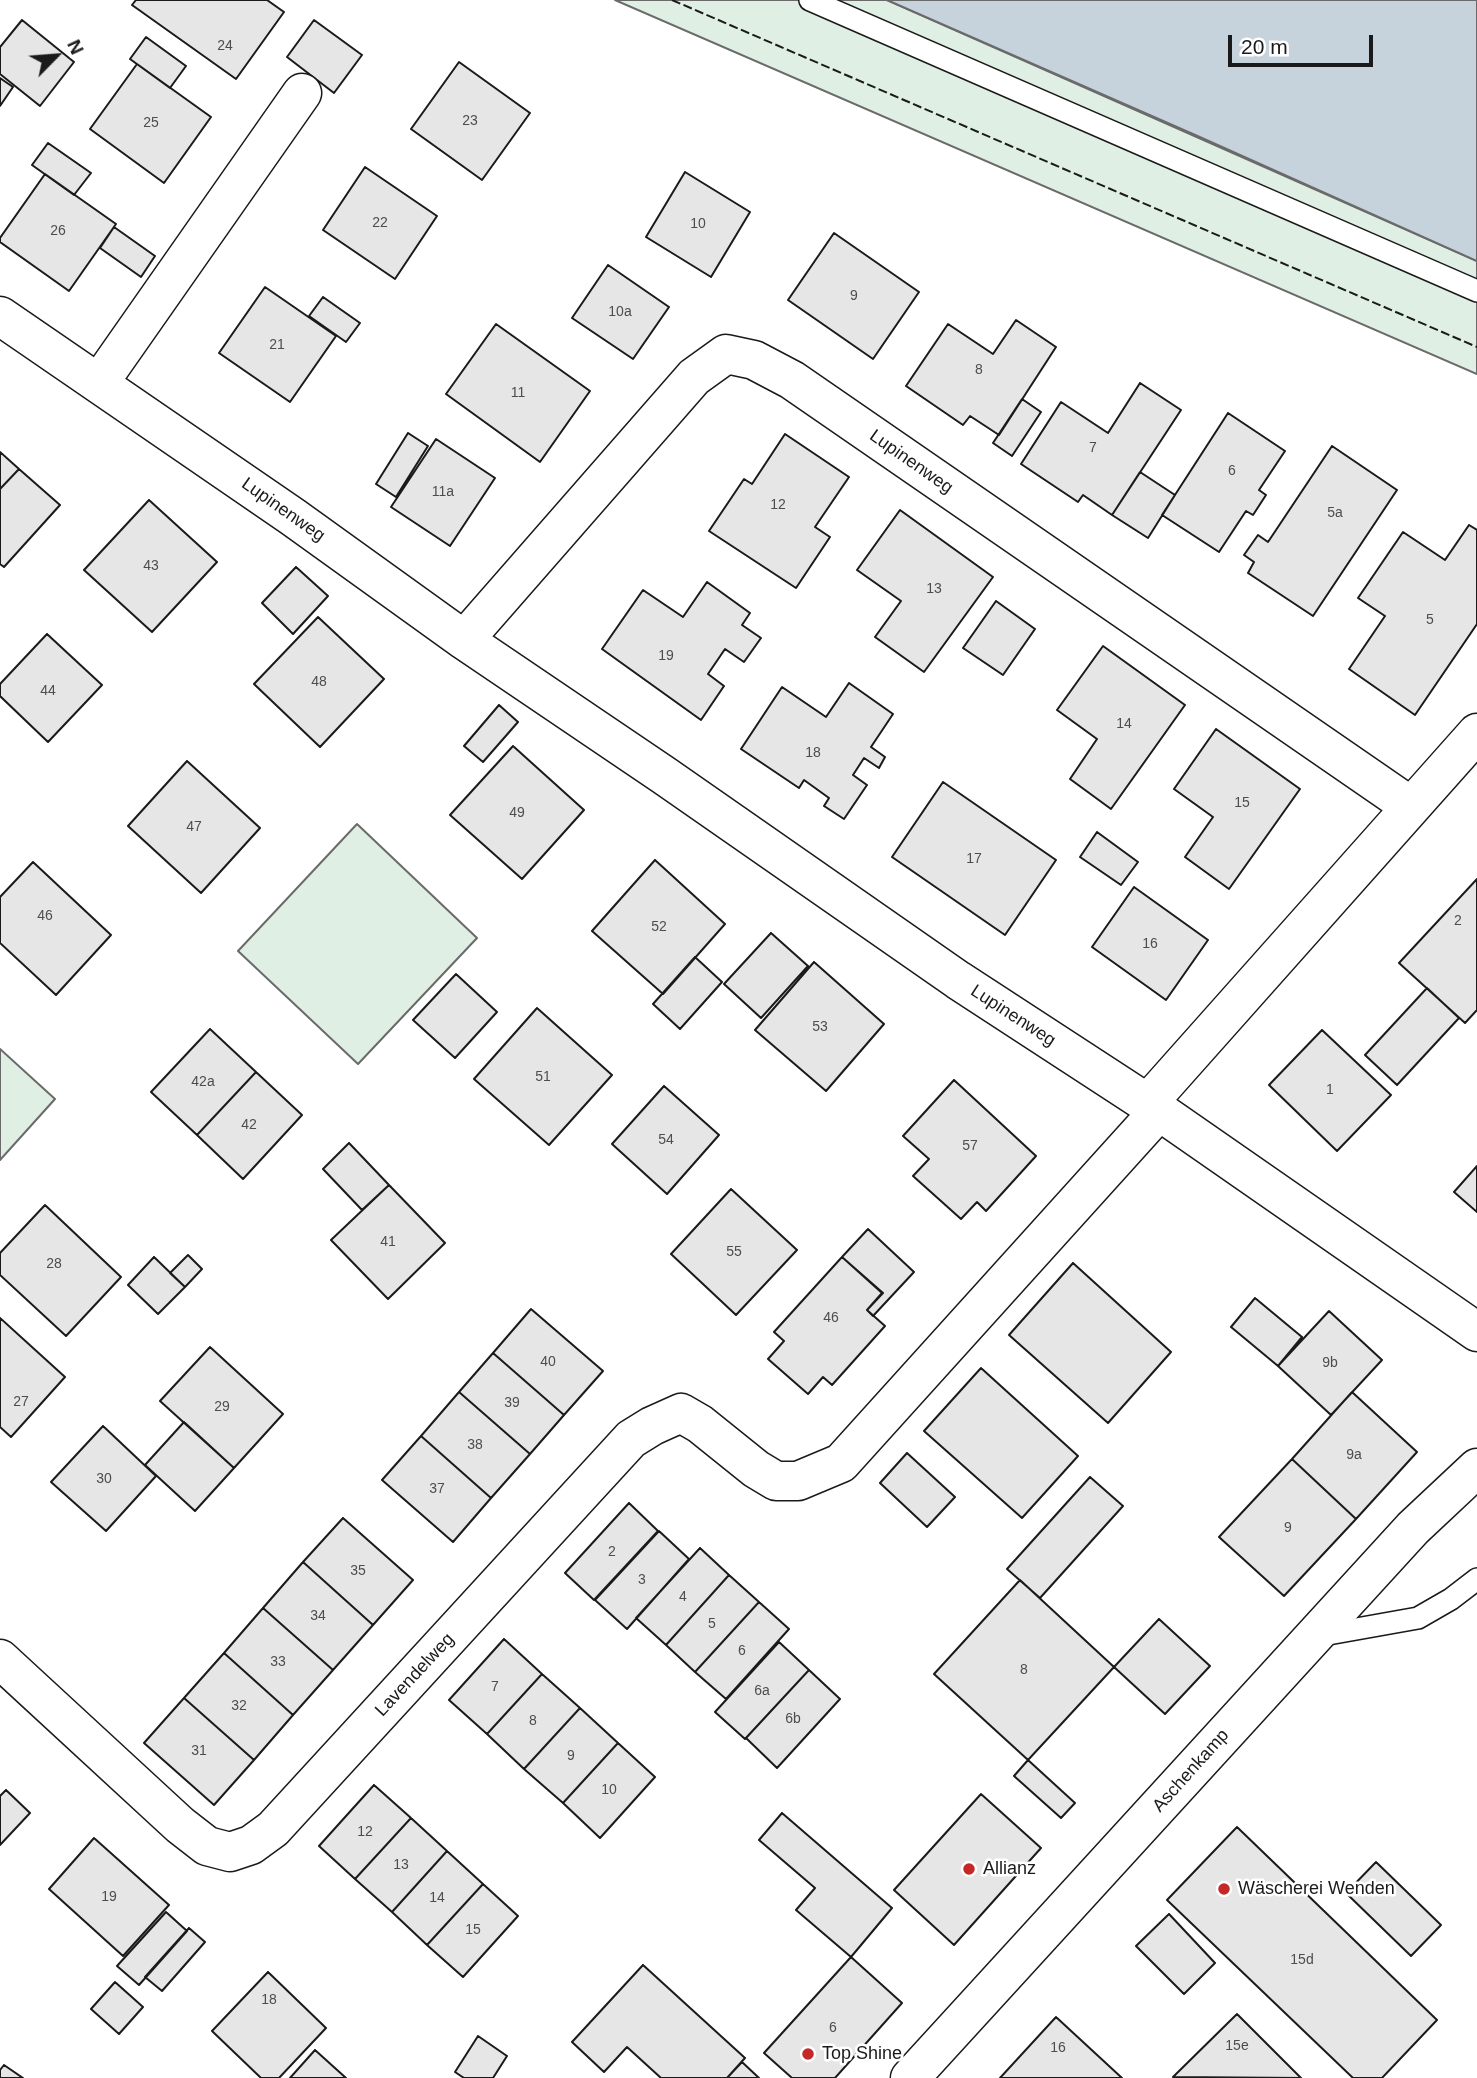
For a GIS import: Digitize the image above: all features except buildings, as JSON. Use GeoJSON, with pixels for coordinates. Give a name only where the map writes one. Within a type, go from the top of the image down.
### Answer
{"type":"FeatureCollection","features":[{"type":"Feature","properties":{"kind":"street"},"geometry":{"type":"LineString","coordinates":[[99,383],[302,93]]}},
{"type":"Feature","properties":{"kind":"street","name":"Lupinenweg"},"geometry":{"type":"LineString","coordinates":[[0,316],[958,980],[1153,1107],[1477,1332]]}},
{"type":"Feature","properties":{"kind":"street","name":"Lupinenweg"},"geometry":{"type":"LineString","coordinates":[[464,640],[694,377],[726,354],[754,360],[792,380],[1410,806]]}},
{"type":"Feature","properties":{"kind":"street"},"geometry":{"type":"LineString","coordinates":[[1153,1107],[1410,806],[1477,733]]}},
{"type":"Feature","properties":{"kind":"street","name":"Lavendelweg"},"geometry":{"type":"LineString","coordinates":[[0,1659],[180,1825],[207,1846],[230,1852],[251,1845],[273,1829],[631,1439],[681,1413],[776,1480],[798,1481],[841,1463],[1153,1107]]}},
{"type":"Feature","properties":{"kind":"street","name":"Aschenkamp"},"geometry":{"type":"LineString","coordinates":[[910,2078],[1413,1528],[1477,1468]]}},
{"type":"Feature","properties":{"kind":"lane"},"geometry":{"type":"LineString","coordinates":[[810,0],[1477,291]]}},
{"type":"Feature","properties":{"kind":"lane"},"geometry":{"type":"LineString","coordinates":[[1315,1636],[1418,1618],[1451,1599],[1477,1579]]}},
{"type":"Feature","properties":{"kind":"green space"},"geometry":{"type":"Polygon","coordinates":[[[615,0],[887,0],[1477,261],[1477,374],[615,0]]]}},
{"type":"Feature","properties":{"kind":"green space"},"geometry":{"type":"Polygon","coordinates":[[[357,824],[477,938],[358,1064],[238,951],[357,824]]]}},
{"type":"Feature","properties":{"kind":"green space"},"geometry":{"type":"Polygon","coordinates":[[[0,1049],[55,1099],[0,1160],[0,1049]]]}},
{"type":"Feature","properties":{"kind":"shaded area"},"geometry":{"type":"Polygon","coordinates":[[[887,0],[1477,0],[1477,261],[1202,138],[887,0]]]}},
{"type":"Feature","properties":{"kind":"fence"},"geometry":{"type":"LineString","coordinates":[[672,0],[1477,347]]}},
{"type":"Feature","properties":{"kind":"place","name":"Allianz"},"geometry":{"type":"Point","coordinates":[969,1869]}},
{"type":"Feature","properties":{"kind":"place","name":"Wäscherei Wenden"},"geometry":{"type":"Point","coordinates":[1224,1889]}},
{"type":"Feature","properties":{"kind":"place","name":"Top Shine"},"geometry":{"type":"Point","coordinates":[808,2054]}}]}
